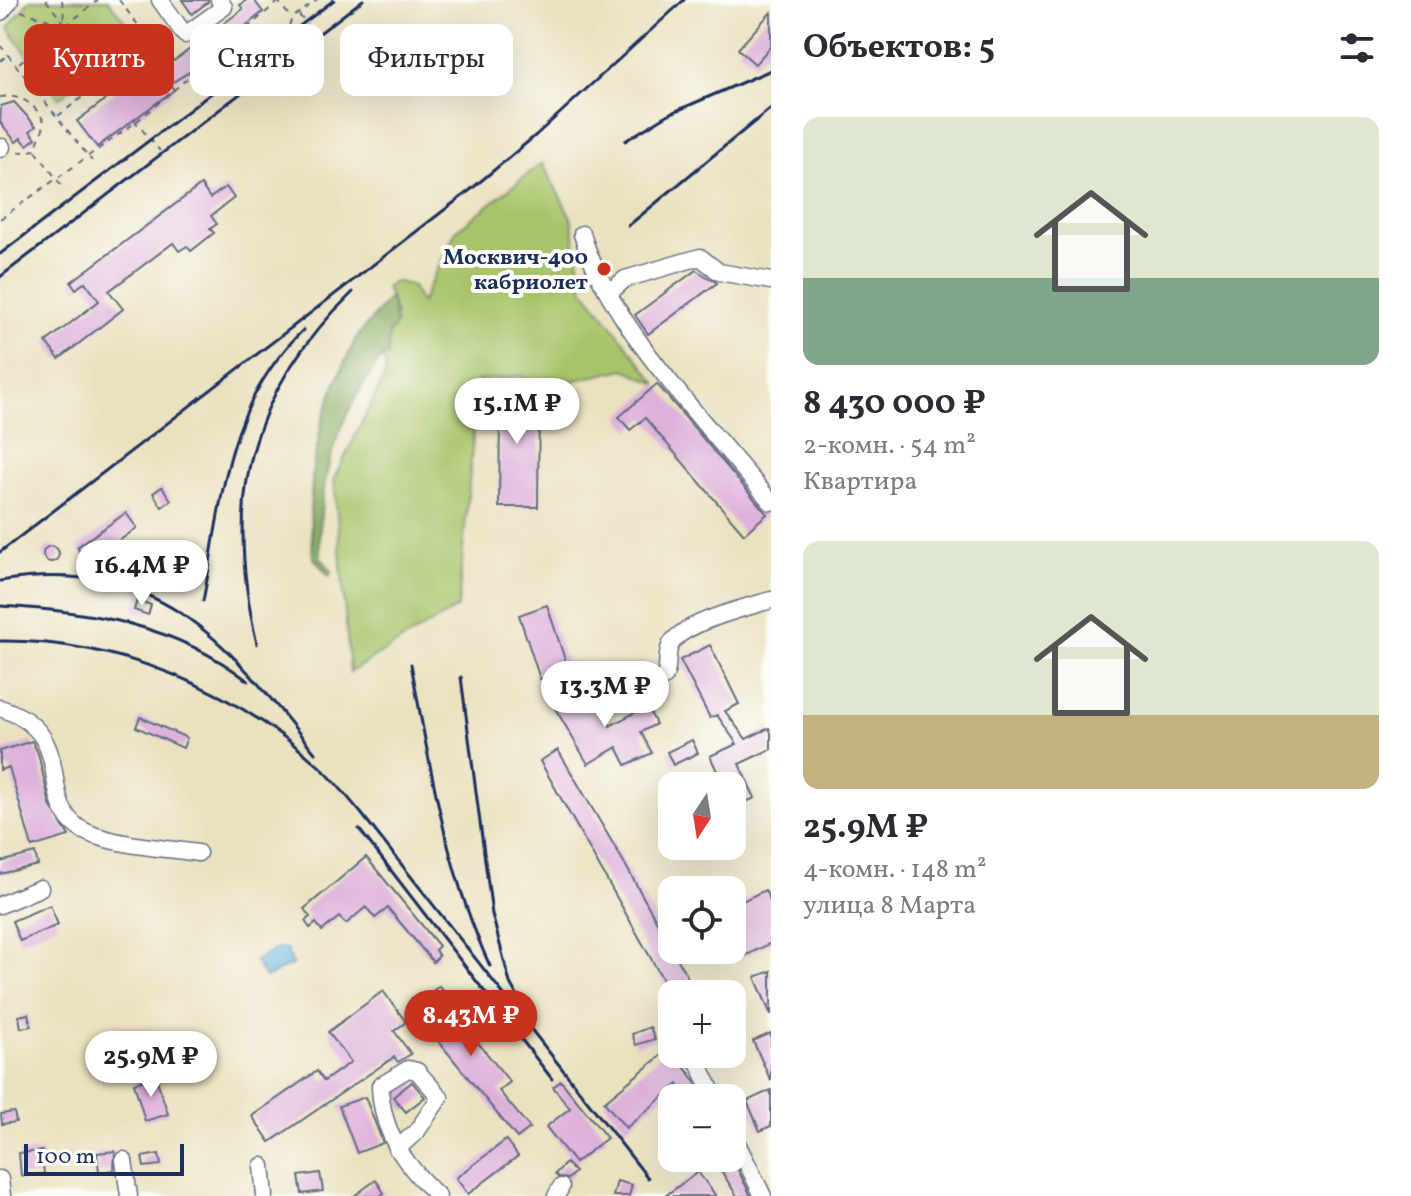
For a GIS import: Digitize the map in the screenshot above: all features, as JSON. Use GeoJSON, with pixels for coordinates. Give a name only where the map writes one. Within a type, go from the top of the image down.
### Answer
{"type":"FeatureCollection","features":[{"type":"Feature","properties":{"kind":"street"},"geometry":{"type":"LineString","coordinates":[[160,0],[185,35],[224,7],[219,0]]}},
{"type":"Feature","properties":{"kind":"street"},"geometry":{"type":"LineString","coordinates":[[582,234],[589,258],[640,341],[771,502]]}},
{"type":"Feature","properties":{"kind":"street"},"geometry":{"type":"LineString","coordinates":[[609,293],[625,279],[700,257],[719,272],[771,281]]}},
{"type":"Feature","properties":{"kind":"street"},"geometry":{"type":"LineString","coordinates":[[614,692],[657,682],[665,676],[670,645],[675,637],[700,623],[771,600]]}},
{"type":"Feature","properties":{"kind":"street"},"geometry":{"type":"LineString","coordinates":[[0,708],[25,716],[42,732],[67,816],[78,827],[94,835],[198,853]]}},
{"type":"Feature","properties":{"kind":"street"},"geometry":{"type":"LineString","coordinates":[[1,903],[40,888]]}},
{"type":"Feature","properties":{"kind":"street"},"geometry":{"type":"LineString","coordinates":[[397,1149],[417,1131],[440,1097],[417,1071],[408,1069],[380,1086],[381,1107],[397,1149],[407,1167],[438,1196]]}},
{"type":"Feature","properties":{"kind":"street"},"geometry":{"type":"LineString","coordinates":[[124,1160],[129,1196]]}},
{"type":"Feature","properties":{"kind":"street"},"geometry":{"type":"LineString","coordinates":[[746,1161],[763,1196]]}},
{"type":"Feature","properties":{"kind":"street"},"geometry":{"type":"LineString","coordinates":[[262,1166],[265,1196]]}},
{"type":"Feature","properties":{"kind":"street"},"geometry":{"type":"LineString","coordinates":[[0,1179],[2,1196]]}},
{"type":"Feature","properties":{"kind":"path"},"geometry":{"type":"LineString","coordinates":[[46,0],[64,24]]}},
{"type":"Feature","properties":{"kind":"path"},"geometry":{"type":"LineString","coordinates":[[62,0],[65,24]]}},
{"type":"Feature","properties":{"kind":"path"},"geometry":{"type":"LineString","coordinates":[[68,24],[98,0]]}},
{"type":"Feature","properties":{"kind":"path"},"geometry":{"type":"LineString","coordinates":[[119,0],[137,24]]}},
{"type":"Feature","properties":{"kind":"path"},"geometry":{"type":"LineString","coordinates":[[290,24],[292,18],[317,0]]}},
{"type":"Feature","properties":{"kind":"path"},"geometry":{"type":"LineString","coordinates":[[278,1],[292,18]]}},
{"type":"Feature","properties":{"kind":"path"},"geometry":{"type":"LineString","coordinates":[[275,8],[278,1]]}},
{"type":"Feature","properties":{"kind":"path"},"geometry":{"type":"LineString","coordinates":[[0,219],[135,121],[278,1]]}},
{"type":"Feature","properties":{"kind":"path"},"geometry":{"type":"LineString","coordinates":[[8,6],[59,24]]}},
{"type":"Feature","properties":{"kind":"path"},"geometry":{"type":"LineString","coordinates":[[298,14],[306,24]]}},
{"type":"Feature","properties":{"kind":"path"},"geometry":{"type":"LineString","coordinates":[[0,45],[18,63],[92,161]]}},
{"type":"Feature","properties":{"kind":"path"},"geometry":{"type":"LineString","coordinates":[[0,61],[9,54]]}},
{"type":"Feature","properties":{"kind":"path"},"geometry":{"type":"LineString","coordinates":[[18,63],[24,58]]}},
{"type":"Feature","properties":{"kind":"path"},"geometry":{"type":"LineString","coordinates":[[58,116],[84,96]]}},
{"type":"Feature","properties":{"kind":"path"},"geometry":{"type":"LineString","coordinates":[[0,97],[20,98],[39,111],[44,133],[35,150],[19,154],[1,148]]}},
{"type":"Feature","properties":{"kind":"path"},"geometry":{"type":"LineString","coordinates":[[39,111],[48,103]]}},
{"type":"Feature","properties":{"kind":"path"},"geometry":{"type":"LineString","coordinates":[[135,121],[160,151]]}},
{"type":"Feature","properties":{"kind":"path"},"geometry":{"type":"LineString","coordinates":[[35,150],[61,185]]}},
{"type":"Feature","properties":{"kind":"green space"},"geometry":{"type":"Polygon","coordinates":[[[30,0],[108,0],[127,24],[24,24],[24,50],[8,28],[30,0]]]}},
{"type":"Feature","properties":{"kind":"green space"},"geometry":{"type":"Polygon","coordinates":[[[542,163],[571,217],[583,288],[657,384],[625,369],[540,388],[539,393],[522,376],[478,381],[458,607],[350,672],[334,479],[384,378],[386,366],[382,357],[396,314],[386,288],[394,281],[411,285],[421,303],[456,231],[542,163]]]}},
{"type":"Feature","properties":{"kind":"green space"},"geometry":{"type":"Polygon","coordinates":[[[390,297],[396,324],[389,333],[388,356],[382,357],[352,404],[341,427],[326,476],[320,557],[332,571],[329,576],[313,557],[310,512],[313,467],[322,422],[356,338],[390,297]]]}},
{"type":"Feature","properties":{"kind":"water"},"geometry":{"type":"Polygon","coordinates":[[[278,948],[286,949],[293,964],[265,978],[255,961],[278,948]]]}},
{"type":"Feature","properties":{"kind":"building"},"geometry":{"type":"Polygon","coordinates":[[[182,0],[208,0],[208,2],[192,14],[182,0]]]}},
{"type":"Feature","properties":{"kind":"building"},"geometry":{"type":"Polygon","coordinates":[[[254,0],[263,12],[248,24],[223,24],[243,9],[240,5],[254,0]]]}},
{"type":"Feature","properties":{"kind":"building"},"geometry":{"type":"Polygon","coordinates":[[[771,12],[771,46],[755,64],[738,49],[771,12]]]}},
{"type":"Feature","properties":{"kind":"building"},"geometry":{"type":"Polygon","coordinates":[[[190,49],[190,71],[174,81],[174,61],[190,49]]]}},
{"type":"Feature","properties":{"kind":"building"},"geometry":{"type":"Polygon","coordinates":[[[110,96],[166,96],[97,147],[77,121],[110,96]]]}},
{"type":"Feature","properties":{"kind":"building"},"geometry":{"type":"Polygon","coordinates":[[[14,102],[36,126],[30,131],[36,138],[27,145],[21,138],[16,142],[0,122],[1,106],[14,102]]]}},
{"type":"Feature","properties":{"kind":"building"},"geometry":{"type":"Polygon","coordinates":[[[201,185],[210,198],[226,187],[234,198],[211,216],[217,224],[210,229],[214,233],[191,251],[187,246],[179,251],[173,243],[109,291],[123,309],[59,359],[46,342],[99,301],[85,282],[76,289],[71,282],[201,185]]]}},
{"type":"Feature","properties":{"kind":"building"},"geometry":{"type":"Polygon","coordinates":[[[696,270],[717,283],[648,334],[635,315],[696,270]]]}},
{"type":"Feature","properties":{"kind":"building"},"geometry":{"type":"Polygon","coordinates":[[[487,384],[501,384],[500,392],[539,393],[538,507],[499,507],[500,412],[486,412],[487,384]]]}},
{"type":"Feature","properties":{"kind":"building"},"geometry":{"type":"Polygon","coordinates":[[[657,384],[767,514],[744,534],[645,418],[630,430],[619,417],[657,384]]]}},
{"type":"Feature","properties":{"kind":"building"},"geometry":{"type":"Polygon","coordinates":[[[162,487],[171,500],[162,507],[153,493],[162,487]]]}},
{"type":"Feature","properties":{"kind":"building"},"geometry":{"type":"Polygon","coordinates":[[[126,513],[137,528],[106,550],[111,558],[93,570],[77,547],[126,513]]]}},
{"type":"Feature","properties":{"kind":"building"},"geometry":{"type":"Polygon","coordinates":[[[51,546],[57,548],[57,560],[51,562],[45,560],[43,554],[45,548],[51,546]]]}},
{"type":"Feature","properties":{"kind":"building"},"geometry":{"type":"Polygon","coordinates":[[[137,600],[151,605],[148,615],[134,610],[137,600]]]}},
{"type":"Feature","properties":{"kind":"building"},"geometry":{"type":"Polygon","coordinates":[[[547,605],[568,669],[540,679],[519,615],[547,605]]]}},
{"type":"Feature","properties":{"kind":"building"},"geometry":{"type":"Polygon","coordinates":[[[710,645],[739,704],[725,711],[746,739],[769,728],[771,749],[739,764],[743,772],[717,772],[710,756],[737,744],[717,715],[710,718],[680,660],[710,645]]]}},
{"type":"Feature","properties":{"kind":"building"},"geometry":{"type":"Polygon","coordinates":[[[589,688],[610,726],[647,706],[656,724],[641,732],[652,753],[626,765],[617,747],[588,764],[555,708],[589,688]]]}},
{"type":"Feature","properties":{"kind":"building"},"geometry":{"type":"Polygon","coordinates":[[[140,717],[187,738],[183,748],[136,727],[140,717]]]}},
{"type":"Feature","properties":{"kind":"building"},"geometry":{"type":"Polygon","coordinates":[[[692,740],[698,753],[673,765],[667,752],[692,740]]]}},
{"type":"Feature","properties":{"kind":"building"},"geometry":{"type":"Polygon","coordinates":[[[32,741],[38,753],[50,805],[69,836],[32,847],[9,767],[0,770],[0,751],[32,741]]]}},
{"type":"Feature","properties":{"kind":"building"},"geometry":{"type":"Polygon","coordinates":[[[558,750],[658,924],[658,964],[680,964],[689,980],[663,980],[540,761],[558,750]]]}},
{"type":"Feature","properties":{"kind":"building"},"geometry":{"type":"Polygon","coordinates":[[[746,779],[755,798],[746,802],[746,779]]]}},
{"type":"Feature","properties":{"kind":"building"},"geometry":{"type":"Polygon","coordinates":[[[35,853],[38,865],[0,874],[0,862],[35,853]]]}},
{"type":"Feature","properties":{"kind":"building"},"geometry":{"type":"Polygon","coordinates":[[[366,857],[439,946],[435,950],[439,956],[433,962],[388,908],[375,918],[366,907],[346,924],[339,917],[322,931],[316,923],[310,928],[305,921],[310,917],[304,909],[366,857]]]}},
{"type":"Feature","properties":{"kind":"building"},"geometry":{"type":"Polygon","coordinates":[[[765,890],[771,903],[771,943],[746,956],[746,899],[765,890]]]}},
{"type":"Feature","properties":{"kind":"building"},"geometry":{"type":"Polygon","coordinates":[[[50,905],[58,925],[20,941],[12,921],[50,905]]]}},
{"type":"Feature","properties":{"kind":"building"},"geometry":{"type":"Polygon","coordinates":[[[771,971],[771,1015],[755,977],[771,971]]]}},
{"type":"Feature","properties":{"kind":"building"},"geometry":{"type":"Polygon","coordinates":[[[439,986],[454,1004],[449,1007],[510,1082],[499,1091],[530,1128],[517,1138],[426,1026],[432,1021],[418,1003],[439,986]]]}},
{"type":"Feature","properties":{"kind":"building"},"geometry":{"type":"Polygon","coordinates":[[[383,991],[406,1022],[394,1031],[411,1054],[398,1062],[394,1057],[270,1142],[252,1116],[317,1071],[324,1081],[351,1062],[328,1032],[383,991]]]}},
{"type":"Feature","properties":{"kind":"building"},"geometry":{"type":"Polygon","coordinates":[[[28,1014],[31,1026],[21,1028],[19,1016],[28,1014]]]}},
{"type":"Feature","properties":{"kind":"building"},"geometry":{"type":"Polygon","coordinates":[[[650,1027],[655,1039],[636,1045],[632,1034],[650,1027]]]}},
{"type":"Feature","properties":{"kind":"building"},"geometry":{"type":"Polygon","coordinates":[[[771,1033],[771,1081],[753,1041],[771,1033]]]}},
{"type":"Feature","properties":{"kind":"building"},"geometry":{"type":"Polygon","coordinates":[[[658,1058],[658,1068],[685,1068],[696,1084],[658,1084],[658,1101],[626,1128],[604,1102],[658,1058]]]}},
{"type":"Feature","properties":{"kind":"building"},"geometry":{"type":"Polygon","coordinates":[[[156,1077],[168,1114],[145,1121],[134,1083],[156,1077]]]}},
{"type":"Feature","properties":{"kind":"building"},"geometry":{"type":"Polygon","coordinates":[[[561,1081],[607,1138],[575,1163],[546,1127],[570,1108],[553,1087],[561,1081]]]}},
{"type":"Feature","properties":{"kind":"building"},"geometry":{"type":"Polygon","coordinates":[[[412,1082],[425,1097],[406,1112],[393,1097],[412,1082]]]}},
{"type":"Feature","properties":{"kind":"building"},"geometry":{"type":"Polygon","coordinates":[[[771,1090],[771,1126],[760,1131],[747,1101],[771,1090]]]}},
{"type":"Feature","properties":{"kind":"building"},"geometry":{"type":"Polygon","coordinates":[[[365,1097],[383,1143],[357,1153],[339,1106],[365,1097]]]}},
{"type":"Feature","properties":{"kind":"building"},"geometry":{"type":"Polygon","coordinates":[[[14,1112],[16,1122],[2,1124],[1,1114],[14,1112]]]}},
{"type":"Feature","properties":{"kind":"building"},"geometry":{"type":"Polygon","coordinates":[[[506,1140],[518,1156],[468,1194],[456,1178],[506,1140]]]}},
{"type":"Feature","properties":{"kind":"building"},"geometry":{"type":"Polygon","coordinates":[[[42,1151],[44,1174],[21,1176],[19,1153],[42,1151]]]}},
{"type":"Feature","properties":{"kind":"building"},"geometry":{"type":"Polygon","coordinates":[[[115,1151],[114,1170],[99,1172],[97,1153],[115,1151]]]}},
{"type":"Feature","properties":{"kind":"building"},"geometry":{"type":"Polygon","coordinates":[[[159,1154],[161,1165],[144,1167],[142,1157],[159,1154]]]}},
{"type":"Feature","properties":{"kind":"building"},"geometry":{"type":"Polygon","coordinates":[[[566,1163],[575,1172],[568,1179],[558,1177],[555,1174],[566,1163]]]}},
{"type":"Feature","properties":{"kind":"building"},"geometry":{"type":"Polygon","coordinates":[[[698,1172],[716,1196],[665,1196],[698,1172]]]}},
{"type":"Feature","properties":{"kind":"building"},"geometry":{"type":"Polygon","coordinates":[[[722,1172],[739,1172],[751,1196],[737,1196],[722,1172]]]}},
{"type":"Feature","properties":{"kind":"building"},"geometry":{"type":"Polygon","coordinates":[[[320,1173],[323,1191],[302,1194],[299,1176],[320,1173]]]}},
{"type":"Feature","properties":{"kind":"building"},"geometry":{"type":"Polygon","coordinates":[[[376,1180],[384,1193],[380,1196],[354,1196],[376,1180]]]}},
{"type":"Feature","properties":{"kind":"building"},"geometry":{"type":"Polygon","coordinates":[[[617,1181],[632,1185],[629,1196],[613,1196],[617,1181]]]}},
{"type":"Feature","properties":{"kind":"railway"},"geometry":{"type":"LineString","coordinates":[[0,254],[334,0]]}},
{"type":"Feature","properties":{"kind":"railway"},"geometry":{"type":"LineString","coordinates":[[0,277],[363,0]]}},
{"type":"Feature","properties":{"kind":"railway"},"geometry":{"type":"LineString","coordinates":[[0,552],[469,191],[536,135],[684,0]]}},
{"type":"Feature","properties":{"kind":"railway"},"geometry":{"type":"LineString","coordinates":[[625,141],[669,114],[771,70]]}},
{"type":"Feature","properties":{"kind":"railway"},"geometry":{"type":"LineString","coordinates":[[628,226],[771,108]]}},
{"type":"Feature","properties":{"kind":"railway"},"geometry":{"type":"LineString","coordinates":[[257,644],[247,593],[243,544],[245,498],[252,453],[267,411],[288,370],[317,331],[353,292]]}},
{"type":"Feature","properties":{"kind":"railway"},"geometry":{"type":"LineString","coordinates":[[203,601],[223,491],[242,423],[257,390],[303,330]]}},
{"type":"Feature","properties":{"kind":"railway"},"geometry":{"type":"LineString","coordinates":[[0,581],[56,577],[104,581],[146,595],[184,615],[218,642],[250,675],[315,753]]}},
{"type":"Feature","properties":{"kind":"railway"},"geometry":{"type":"LineString","coordinates":[[0,606],[66,612],[130,624],[191,646],[248,681]]}},
{"type":"Feature","properties":{"kind":"railway"},"geometry":{"type":"LineString","coordinates":[[0,641],[88,649],[172,674],[251,714],[287,740],[326,773],[361,813],[648,1178]]}},
{"type":"Feature","properties":{"kind":"railway"},"geometry":{"type":"LineString","coordinates":[[411,664],[441,818],[462,893],[490,966]]}},
{"type":"Feature","properties":{"kind":"railway"},"geometry":{"type":"LineString","coordinates":[[461,677],[492,914],[510,983],[520,1001]]}},
{"type":"Feature","properties":{"kind":"railway"},"geometry":{"type":"LineString","coordinates":[[359,829],[552,1079]]}},
{"type":"Feature","properties":{"kind":"place","name":"Москвич-400 кабриолет"},"geometry":{"type":"Point","coordinates":[604,269]}}]}
